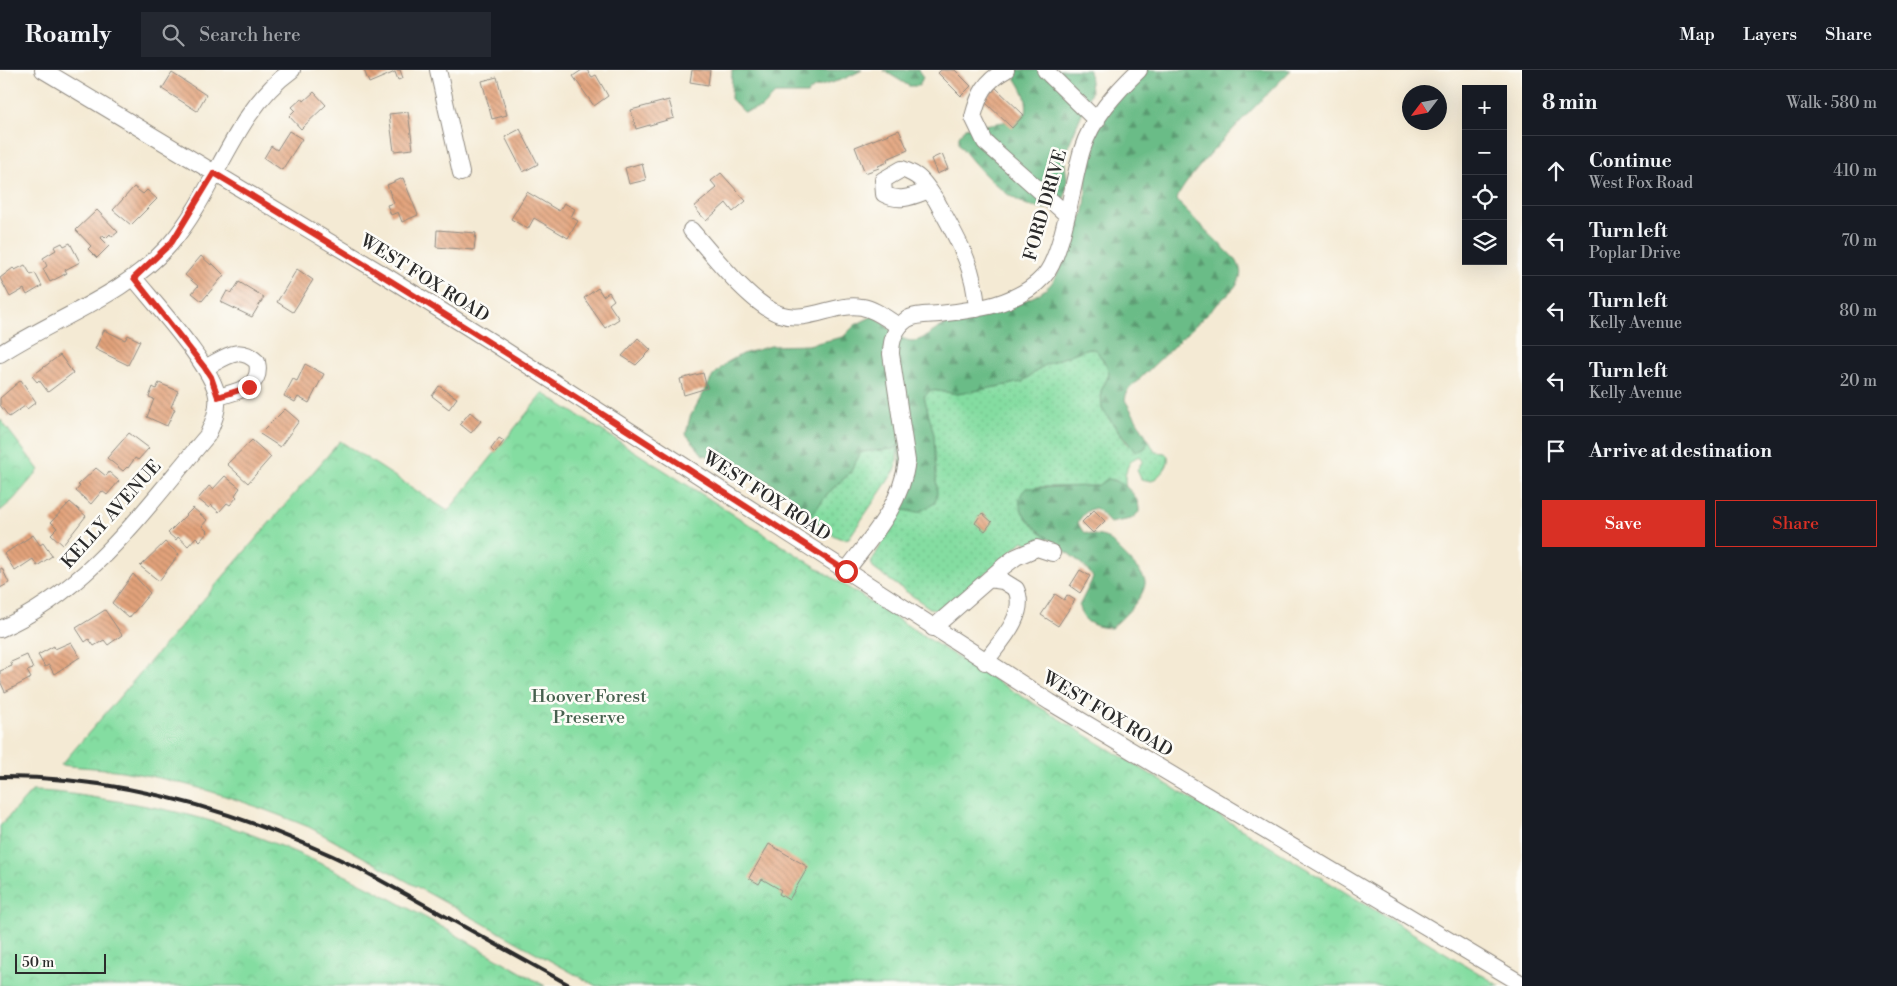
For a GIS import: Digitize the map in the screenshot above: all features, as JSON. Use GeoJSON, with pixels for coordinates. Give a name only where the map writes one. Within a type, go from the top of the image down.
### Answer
{"type":"FeatureCollection","features":[{"type":"Feature","properties":{"kind":"street","name":"WEST FOX ROAD"},"geometry":{"type":"LineString","coordinates":[[43,70],[490,342],[985,662],[1259,829],[1522,984]]}},
{"type":"Feature","properties":{"kind":"street"},"geometry":{"type":"LineString","coordinates":[[0,354],[134,278],[172,242],[245,121],[280,79],[292,70]]}},
{"type":"Feature","properties":{"kind":"street"},"geometry":{"type":"LineString","coordinates":[[438,70],[461,174]]}},
{"type":"Feature","properties":{"kind":"street"},"geometry":{"type":"LineString","coordinates":[[1006,70],[990,79],[977,102],[973,117],[985,142],[1066,214]]}},
{"type":"Feature","properties":{"kind":"street"},"geometry":{"type":"LineString","coordinates":[[1045,70],[1097,121]]}},
{"type":"Feature","properties":{"kind":"street","name":"FORD DRIVE"},"geometry":{"type":"LineString","coordinates":[[898,326],[907,319],[977,309],[996,304],[1025,292],[1045,276],[1058,248],[1083,148],[1103,108],[1139,70]]}},
{"type":"Feature","properties":{"kind":"street"},"geometry":{"type":"LineString","coordinates":[[929,190],[969,260],[975,283],[977,309]]}},
{"type":"Feature","properties":{"kind":"street"},"geometry":{"type":"LineString","coordinates":[[691,230],[750,294],[779,314],[801,317],[860,306],[875,312],[898,326],[891,344],[891,354],[907,461],[905,478],[901,491],[888,514],[846,571]]}},
{"type":"Feature","properties":{"kind":"street"},"geometry":{"type":"LineString","coordinates":[[134,278],[205,368],[211,377],[218,397],[241,390],[254,382],[258,376],[256,362],[244,352],[237,352],[205,368]]}},
{"type":"Feature","properties":{"kind":"street","name":"KELLY AVENUE"},"geometry":{"type":"LineString","coordinates":[[0,629],[41,608],[80,580],[97,564],[207,436],[217,412],[218,397]]}},
{"type":"Feature","properties":{"kind":"street"},"geometry":{"type":"LineString","coordinates":[[933,628],[1011,561],[1031,550],[1042,548],[1052,553]]}},
{"type":"Feature","properties":{"kind":"street"},"geometry":{"type":"LineString","coordinates":[[985,662],[1012,624],[1020,608],[1016,590],[1004,581],[989,579]]}},
{"type":"Feature","properties":{"kind":"green space"},"geometry":{"type":"Polygon","coordinates":[[[732,70],[862,70],[844,79],[814,88],[807,94],[775,94],[761,108],[744,112],[731,99],[732,70]]]}},
{"type":"Feature","properties":{"kind":"green space"},"geometry":{"type":"Polygon","coordinates":[[[883,70],[918,70],[923,77],[919,86],[909,86],[883,70]]]}},
{"type":"Feature","properties":{"kind":"green space"},"geometry":{"type":"Polygon","coordinates":[[[1010,70],[1089,70],[1091,92],[1065,154],[1067,187],[1063,201],[1056,207],[1037,208],[1011,197],[987,177],[959,144],[959,136],[965,128],[1010,121],[1026,113],[1025,96],[1010,70]]]}},
{"type":"Feature","properties":{"kind":"green space"},"geometry":{"type":"Polygon","coordinates":[[[1133,70],[1291,70],[1209,155],[1182,189],[1177,200],[1236,260],[1241,274],[1234,288],[1127,391],[1125,400],[1149,441],[1144,449],[1135,452],[1102,409],[1101,391],[1109,375],[1107,366],[1096,350],[1088,348],[1045,365],[1022,382],[958,394],[931,390],[924,396],[934,435],[937,494],[935,503],[919,512],[902,510],[900,504],[904,495],[898,445],[895,449],[861,452],[850,473],[828,493],[811,516],[778,488],[759,476],[727,460],[703,455],[686,434],[690,417],[713,376],[726,363],[742,354],[771,346],[808,345],[843,337],[855,325],[875,315],[900,337],[909,341],[916,340],[969,314],[1018,303],[1040,293],[1050,285],[1065,259],[1083,213],[1086,200],[1088,159],[1092,142],[1108,110],[1133,70]]]}},
{"type":"Feature","properties":{"kind":"green space"},"geometry":{"type":"Polygon","coordinates":[[[1088,348],[1096,350],[1107,366],[1109,375],[1101,391],[1102,409],[1128,445],[1144,449],[1149,441],[1155,452],[1165,453],[1168,456],[1166,467],[1161,473],[1152,481],[1141,479],[1137,470],[1143,460],[1140,456],[1132,461],[1127,468],[1126,487],[1115,480],[1108,479],[1097,486],[1037,487],[1020,498],[1021,505],[1029,522],[1049,538],[1032,545],[1023,541],[941,612],[931,609],[874,569],[871,563],[902,510],[919,512],[934,435],[924,397],[931,390],[958,394],[1022,382],[1045,365],[1088,348]]]}},
{"type":"Feature","properties":{"kind":"green space","name":"Hoover Forest Preserve"},"geometry":{"type":"Polygon","coordinates":[[[543,393],[957,657],[1500,986],[596,986],[309,827],[244,802],[178,782],[124,771],[61,765],[340,441],[448,511],[543,393]]]}},
{"type":"Feature","properties":{"kind":"green space"},"geometry":{"type":"Polygon","coordinates":[[[0,419],[39,470],[13,500],[0,511],[0,419]]]}},
{"type":"Feature","properties":{"kind":"green space"},"geometry":{"type":"Polygon","coordinates":[[[898,445],[896,469],[849,538],[839,538],[811,516],[828,493],[850,473],[861,452],[898,445]]]}},
{"type":"Feature","properties":{"kind":"green space"},"geometry":{"type":"Polygon","coordinates":[[[1107,479],[1119,483],[1134,495],[1139,506],[1139,512],[1131,519],[1110,523],[1096,508],[1086,513],[1078,522],[1083,531],[1109,539],[1134,565],[1145,581],[1145,587],[1138,600],[1111,628],[1100,627],[1090,623],[1083,616],[1079,606],[1093,578],[1086,568],[1031,523],[1022,511],[1020,499],[1026,488],[1097,486],[1107,479]]]}},
{"type":"Feature","properties":{"kind":"green space"},"geometry":{"type":"Polygon","coordinates":[[[32,791],[76,795],[170,811],[220,824],[276,844],[394,900],[545,986],[0,986],[0,826],[32,791]]]}},
{"type":"Feature","properties":{"kind":"building"},"geometry":{"type":"Polygon","coordinates":[[[364,70],[400,70],[403,78],[398,80],[395,72],[369,83],[364,70]]]}},
{"type":"Feature","properties":{"kind":"building"},"geometry":{"type":"Polygon","coordinates":[[[582,70],[587,70],[592,77],[596,75],[608,96],[594,106],[573,76],[582,70]]]}},
{"type":"Feature","properties":{"kind":"building"},"geometry":{"type":"Polygon","coordinates":[[[692,70],[710,70],[708,85],[690,82],[692,70]]]}},
{"type":"Feature","properties":{"kind":"building"},"geometry":{"type":"Polygon","coordinates":[[[941,70],[955,70],[971,86],[961,96],[938,73],[941,70]]]}},
{"type":"Feature","properties":{"kind":"building"},"geometry":{"type":"Polygon","coordinates":[[[172,73],[206,95],[197,111],[162,89],[172,73]]]}},
{"type":"Feature","properties":{"kind":"building"},"geometry":{"type":"Polygon","coordinates":[[[497,77],[507,115],[492,119],[482,81],[497,77]]]}},
{"type":"Feature","properties":{"kind":"building"},"geometry":{"type":"Polygon","coordinates":[[[995,87],[1024,115],[1012,128],[983,100],[995,87]]]}},
{"type":"Feature","properties":{"kind":"building"},"geometry":{"type":"Polygon","coordinates":[[[314,92],[326,105],[301,129],[289,116],[295,110],[292,107],[302,98],[304,101],[314,92]]]}},
{"type":"Feature","properties":{"kind":"building"},"geometry":{"type":"Polygon","coordinates":[[[669,100],[674,118],[636,129],[631,110],[669,100]]]}},
{"type":"Feature","properties":{"kind":"building"},"geometry":{"type":"Polygon","coordinates":[[[408,112],[413,149],[394,151],[389,114],[408,112]]]}},
{"type":"Feature","properties":{"kind":"building"},"geometry":{"type":"Polygon","coordinates":[[[520,129],[538,164],[523,172],[505,137],[520,129]]]}},
{"type":"Feature","properties":{"kind":"building"},"geometry":{"type":"Polygon","coordinates":[[[899,130],[908,150],[887,159],[888,162],[878,166],[879,168],[865,173],[855,147],[899,130]]]}},
{"type":"Feature","properties":{"kind":"building"},"geometry":{"type":"Polygon","coordinates":[[[289,131],[302,139],[282,170],[264,158],[271,146],[277,150],[289,131]]]}},
{"type":"Feature","properties":{"kind":"building"},"geometry":{"type":"Polygon","coordinates":[[[942,154],[948,169],[937,174],[931,159],[942,154]]]}},
{"type":"Feature","properties":{"kind":"building"},"geometry":{"type":"Polygon","coordinates":[[[642,163],[646,180],[629,184],[625,168],[642,163]]]}},
{"type":"Feature","properties":{"kind":"building"},"geometry":{"type":"Polygon","coordinates":[[[721,173],[746,201],[733,212],[726,203],[706,221],[694,207],[717,188],[711,181],[721,173]]]}},
{"type":"Feature","properties":{"kind":"building"},"geometry":{"type":"Polygon","coordinates":[[[403,178],[418,215],[402,222],[398,212],[391,215],[387,205],[394,203],[387,185],[403,178]]]}},
{"type":"Feature","properties":{"kind":"building"},"geometry":{"type":"Polygon","coordinates":[[[134,187],[143,194],[147,190],[157,199],[131,225],[113,210],[134,187]]]}},
{"type":"Feature","properties":{"kind":"building"},"geometry":{"type":"Polygon","coordinates":[[[527,192],[559,211],[564,203],[575,209],[571,217],[578,221],[568,238],[534,218],[528,229],[511,219],[527,192]]]}},
{"type":"Feature","properties":{"kind":"building"},"geometry":{"type":"Polygon","coordinates":[[[97,210],[118,232],[112,237],[110,234],[106,238],[103,235],[101,238],[109,246],[97,258],[88,249],[91,246],[76,230],[97,210]]]}},
{"type":"Feature","properties":{"kind":"building"},"geometry":{"type":"Polygon","coordinates":[[[437,230],[476,233],[474,250],[436,247],[437,230]]]}},
{"type":"Feature","properties":{"kind":"building"},"geometry":{"type":"Polygon","coordinates":[[[62,243],[64,246],[70,243],[80,262],[65,270],[67,273],[50,282],[43,269],[47,266],[43,258],[56,250],[54,247],[62,243]]]}},
{"type":"Feature","properties":{"kind":"building"},"geometry":{"type":"Polygon","coordinates":[[[201,256],[211,265],[212,263],[224,275],[202,301],[192,293],[198,286],[185,275],[201,256]]]}},
{"type":"Feature","properties":{"kind":"building"},"geometry":{"type":"Polygon","coordinates":[[[25,265],[31,275],[35,273],[42,286],[27,295],[24,289],[10,297],[0,278],[13,268],[15,270],[25,265]]]}},
{"type":"Feature","properties":{"kind":"building"},"geometry":{"type":"Polygon","coordinates":[[[297,269],[313,280],[293,312],[277,302],[297,269]]]}},
{"type":"Feature","properties":{"kind":"building"},"geometry":{"type":"Polygon","coordinates":[[[239,282],[264,297],[252,317],[221,302],[227,291],[232,293],[239,282]]]}},
{"type":"Feature","properties":{"kind":"building"},"geometry":{"type":"Polygon","coordinates":[[[598,288],[603,296],[609,292],[614,300],[609,304],[619,319],[605,328],[584,298],[598,288]]]}},
{"type":"Feature","properties":{"kind":"building"},"geometry":{"type":"Polygon","coordinates":[[[104,330],[125,340],[128,335],[140,341],[128,365],[95,349],[104,330]]]}},
{"type":"Feature","properties":{"kind":"building"},"geometry":{"type":"Polygon","coordinates":[[[638,338],[651,350],[636,365],[622,356],[638,338]]]}},
{"type":"Feature","properties":{"kind":"building"},"geometry":{"type":"Polygon","coordinates":[[[60,355],[73,373],[48,392],[39,380],[37,382],[32,376],[60,355]]]}},
{"type":"Feature","properties":{"kind":"building"},"geometry":{"type":"Polygon","coordinates":[[[305,364],[324,374],[309,403],[298,397],[295,402],[284,396],[293,379],[297,381],[305,364]]]}},
{"type":"Feature","properties":{"kind":"building"},"geometry":{"type":"Polygon","coordinates":[[[703,373],[707,388],[684,395],[680,379],[703,373]]]}},
{"type":"Feature","properties":{"kind":"building"},"geometry":{"type":"Polygon","coordinates":[[[21,380],[36,402],[27,409],[25,406],[9,417],[0,405],[0,398],[21,380]]]}},
{"type":"Feature","properties":{"kind":"building"},"geometry":{"type":"Polygon","coordinates":[[[159,383],[178,391],[171,407],[175,409],[167,426],[147,417],[154,399],[149,397],[153,387],[156,389],[159,383]]]}},
{"type":"Feature","properties":{"kind":"building"},"geometry":{"type":"Polygon","coordinates":[[[439,386],[457,398],[449,409],[432,396],[439,386]]]}},
{"type":"Feature","properties":{"kind":"building"},"geometry":{"type":"Polygon","coordinates":[[[285,409],[299,421],[280,447],[260,434],[285,409]]]}},
{"type":"Feature","properties":{"kind":"building"},"geometry":{"type":"Polygon","coordinates":[[[470,412],[481,421],[471,433],[460,424],[470,412]]]}},
{"type":"Feature","properties":{"kind":"building"},"geometry":{"type":"Polygon","coordinates":[[[129,433],[149,448],[138,460],[135,458],[128,468],[123,471],[107,458],[129,433]]]}},
{"type":"Feature","properties":{"kind":"building"},"geometry":{"type":"Polygon","coordinates":[[[499,438],[504,441],[495,453],[491,449],[499,438]]]}},
{"type":"Feature","properties":{"kind":"building"},"geometry":{"type":"Polygon","coordinates":[[[252,440],[271,457],[248,483],[227,464],[252,440]]]}},
{"type":"Feature","properties":{"kind":"building"},"geometry":{"type":"Polygon","coordinates":[[[96,468],[106,476],[109,472],[119,481],[107,495],[102,491],[91,504],[76,491],[80,486],[78,485],[96,468]]]}},
{"type":"Feature","properties":{"kind":"building"},"geometry":{"type":"Polygon","coordinates":[[[225,476],[240,488],[235,495],[237,497],[230,505],[227,503],[219,512],[211,505],[209,508],[198,499],[209,486],[213,489],[225,476]]]}},
{"type":"Feature","properties":{"kind":"building"},"geometry":{"type":"Polygon","coordinates":[[[70,502],[86,516],[63,545],[51,534],[57,528],[51,522],[70,502]]]}},
{"type":"Feature","properties":{"kind":"building"},"geometry":{"type":"Polygon","coordinates":[[[193,508],[207,520],[202,526],[208,532],[200,541],[196,537],[188,546],[178,537],[176,540],[168,533],[193,508]]]}},
{"type":"Feature","properties":{"kind":"building"},"geometry":{"type":"Polygon","coordinates":[[[1094,510],[1105,521],[1093,533],[1082,522],[1094,510]]]}},
{"type":"Feature","properties":{"kind":"building"},"geometry":{"type":"Polygon","coordinates":[[[982,513],[992,522],[985,531],[975,523],[982,513]]]}},
{"type":"Feature","properties":{"kind":"building"},"geometry":{"type":"Polygon","coordinates":[[[33,535],[40,545],[43,543],[52,556],[37,566],[33,559],[15,571],[4,554],[33,535]]]}},
{"type":"Feature","properties":{"kind":"building"},"geometry":{"type":"Polygon","coordinates":[[[165,542],[179,554],[159,581],[140,566],[165,542]]]}},
{"type":"Feature","properties":{"kind":"building"},"geometry":{"type":"Polygon","coordinates":[[[2,568],[9,583],[0,588],[0,569],[2,568]]]}},
{"type":"Feature","properties":{"kind":"building"},"geometry":{"type":"Polygon","coordinates":[[[1080,570],[1090,576],[1080,593],[1070,586],[1080,570]]]}},
{"type":"Feature","properties":{"kind":"building"},"geometry":{"type":"Polygon","coordinates":[[[133,574],[150,593],[129,618],[112,603],[133,574]]]}},
{"type":"Feature","properties":{"kind":"building"},"geometry":{"type":"Polygon","coordinates":[[[1055,594],[1064,600],[1067,595],[1075,600],[1058,626],[1041,615],[1055,594]]]}},
{"type":"Feature","properties":{"kind":"building"},"geometry":{"type":"Polygon","coordinates":[[[105,610],[122,635],[108,645],[104,640],[94,646],[89,639],[85,642],[76,628],[105,610]]]}},
{"type":"Feature","properties":{"kind":"building"},"geometry":{"type":"Polygon","coordinates":[[[71,642],[80,657],[54,674],[49,665],[45,667],[38,655],[54,646],[55,649],[71,642]]]}},
{"type":"Feature","properties":{"kind":"building"},"geometry":{"type":"Polygon","coordinates":[[[27,655],[33,669],[27,671],[31,678],[5,692],[0,681],[0,671],[12,666],[11,662],[27,655]]]}},
{"type":"Feature","properties":{"kind":"building"},"geometry":{"type":"Polygon","coordinates":[[[769,844],[808,867],[789,900],[779,894],[781,890],[762,879],[759,884],[749,878],[769,844]]]}},
{"type":"Feature","properties":{"kind":"railway"},"geometry":{"type":"LineString","coordinates":[[0,777],[47,778],[139,791],[230,815],[274,831],[360,869],[571,986]]}},
{"type":"Feature","properties":{"kind":"route"},"geometry":{"type":"LineString","coordinates":[[249,387],[218,397],[211,377],[205,368],[134,278],[172,242],[196,206],[214,173],[498,346],[846,571]]}}]}
